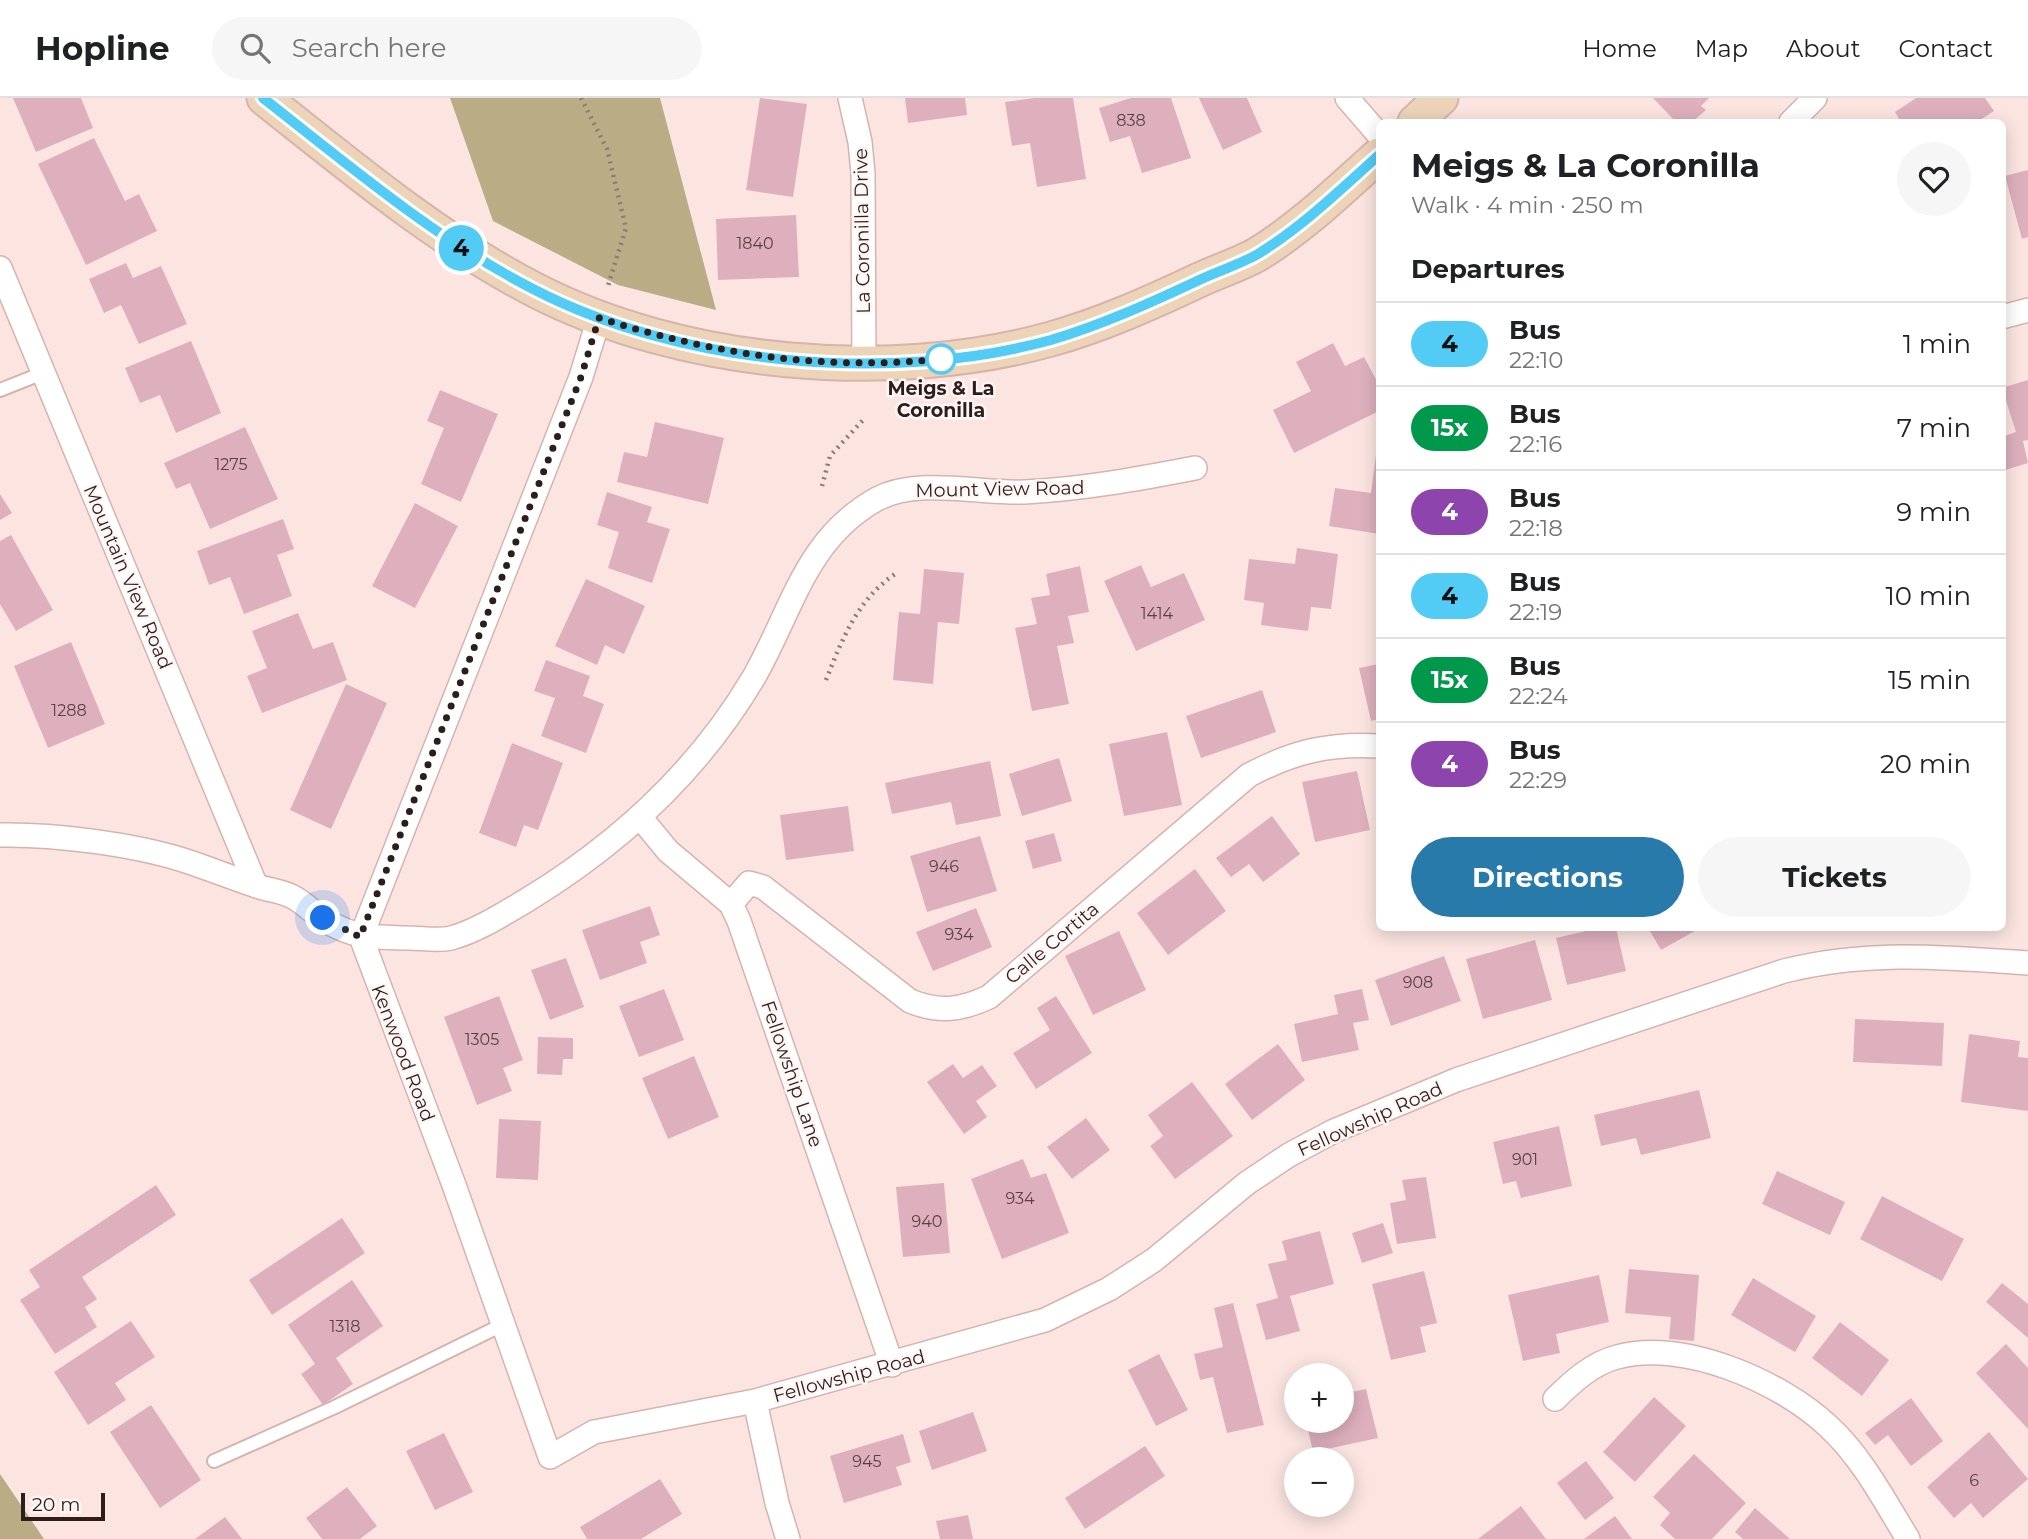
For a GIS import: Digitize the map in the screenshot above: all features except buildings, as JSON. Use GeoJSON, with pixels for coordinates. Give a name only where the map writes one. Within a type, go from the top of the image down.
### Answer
{"type":"FeatureCollection","features":[{"type":"Feature","properties":{"kind":"main road"},"geometry":{"type":"LineString","coordinates":[[264,98],[414,215],[472,256],[536,291],[603,304],[668,339],[777,358],[864,365],[976,356],[1048,340],[1142,307],[1256,255],[1298,225],[1376,158]]}},
{"type":"Feature","properties":{"kind":"main road"},"geometry":{"type":"LineString","coordinates":[[1418,119],[1441,98]]}},
{"type":"Feature","properties":{"kind":"street","name":"La Coronilla Drive"},"geometry":{"type":"LineString","coordinates":[[850,98],[860,142],[863,173],[864,365]]}},
{"type":"Feature","properties":{"kind":"street"},"geometry":{"type":"LineString","coordinates":[[1347,98],[1376,132]]}},
{"type":"Feature","properties":{"kind":"street"},"geometry":{"type":"LineString","coordinates":[[1794,119],[1815,98]]}},
{"type":"Feature","properties":{"kind":"street","name":"Mountain View Road"},"geometry":{"type":"LineString","coordinates":[[0,268],[256,886]]}},
{"type":"Feature","properties":{"kind":"street"},"geometry":{"type":"LineString","coordinates":[[360,937],[581,377],[603,304]]}},
{"type":"Feature","properties":{"kind":"street"},"geometry":{"type":"LineString","coordinates":[[2006,316],[2028,310]]}},
{"type":"Feature","properties":{"kind":"street","name":"Mount View Road"},"geometry":{"type":"LineString","coordinates":[[640,817],[686,770],[744,692],[773,642],[807,567],[821,546],[849,519],[880,498],[905,491],[943,488],[1020,492],[1080,489],[1195,468]]}},
{"type":"Feature","properties":{"kind":"street","name":"Calle Cortita"},"geometry":{"type":"LineString","coordinates":[[731,904],[749,883],[763,887],[910,1001],[926,1007],[959,1009],[989,997],[1249,775],[1300,752],[1338,745],[1376,746]]}},
{"type":"Feature","properties":{"kind":"street"},"geometry":{"type":"LineString","coordinates":[[0,835],[114,846],[167,856],[291,896],[326,921],[360,937],[449,939],[509,911],[565,876],[640,817]]}},
{"type":"Feature","properties":{"kind":"street","name":"Fellowship Lane"},"geometry":{"type":"LineString","coordinates":[[640,817],[668,851],[731,904],[739,921],[892,1365]]}},
{"type":"Feature","properties":{"kind":"street","name":"Kenwood Road"},"geometry":{"type":"LineString","coordinates":[[360,937],[504,1324],[550,1457],[594,1432],[755,1401]]}},
{"type":"Feature","properties":{"kind":"street","name":"Fellowship Road"},"geometry":{"type":"LineString","coordinates":[[755,1401],[892,1365],[1045,1320],[1109,1289],[1154,1260],[1247,1182],[1289,1154],[1334,1131],[1456,1080],[1815,963],[1910,955],[2028,962]]}},
{"type":"Feature","properties":{"kind":"street"},"geometry":{"type":"LineString","coordinates":[[1555,1399],[1584,1374],[1617,1357],[1665,1353],[1741,1370],[1791,1397],[1828,1426],[1858,1458],[1908,1539]]}},
{"type":"Feature","properties":{"kind":"street"},"geometry":{"type":"LineString","coordinates":[[755,1401],[777,1503],[788,1539]]}},
{"type":"Feature","properties":{"kind":"lane"},"geometry":{"type":"LineString","coordinates":[[0,390],[43,373]]}},
{"type":"Feature","properties":{"kind":"lane"},"geometry":{"type":"LineString","coordinates":[[214,1461],[346,1402],[504,1324]]}},
{"type":"Feature","properties":{"kind":"path"},"geometry":{"type":"LineString","coordinates":[[581,98],[607,149],[626,228],[603,304]]}},
{"type":"Feature","properties":{"kind":"path"},"geometry":{"type":"LineString","coordinates":[[822,485],[830,456],[863,420]]}},
{"type":"Feature","properties":{"kind":"path"},"geometry":{"type":"LineString","coordinates":[[826,680],[855,613],[878,585],[898,572]]}},
{"type":"Feature","properties":{"kind":"shaded area"},"geometry":{"type":"Polygon","coordinates":[[[450,98],[660,98],[716,310],[618,285],[493,221],[450,98]]]}},
{"type":"Feature","properties":{"kind":"shaded area"},"geometry":{"type":"Polygon","coordinates":[[[0,1474],[44,1539],[0,1539],[0,1474]]]}},
{"type":"Feature","properties":{"kind":"bus line","name":"4"},"geometry":{"type":"LineString","coordinates":[[263,98],[414,215],[472,256],[536,291],[599,318],[668,339],[777,358],[864,365],[976,356],[1096,326],[1256,255],[1298,225],[1376,158]]}},
{"type":"Feature","properties":{"kind":"place","name":"Meigs & La Coronilla"},"geometry":{"type":"Point","coordinates":[941,359]}},
{"type":"Feature","properties":{"kind":"route"},"geometry":{"type":"LineString","coordinates":[[323,918],[360,937],[581,377],[599,318],[668,339],[777,358],[864,365],[951,358],[941,359]]}}]}
